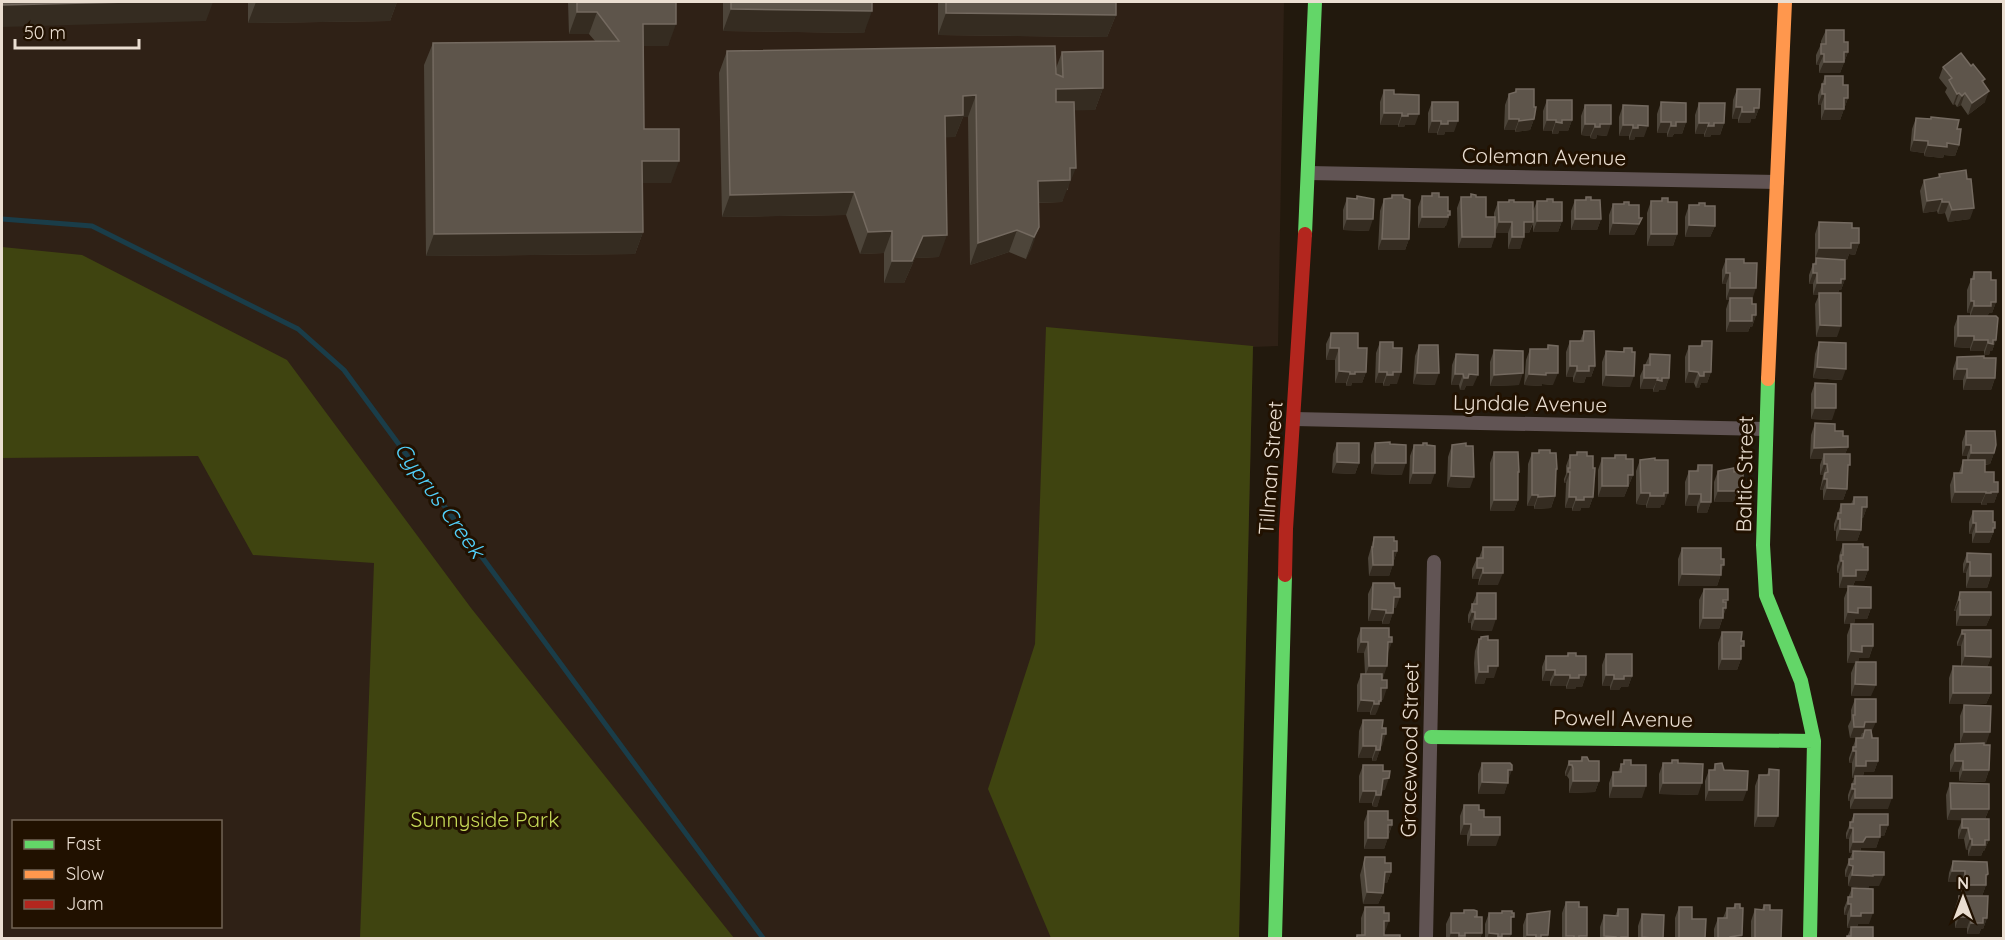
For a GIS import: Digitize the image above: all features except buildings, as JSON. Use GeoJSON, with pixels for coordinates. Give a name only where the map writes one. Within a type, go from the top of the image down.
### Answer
{"type":"FeatureCollection","features":[{"type":"Feature","properties":{"kind":"street","name":"Tillman Street"},"geometry":{"type":"LineString","coordinates":[[1275,939],[1286,529],[1309,173],[1315,2]]}},
{"type":"Feature","properties":{"kind":"street","name":"Baltic Street"},"geometry":{"type":"LineString","coordinates":[[1785,2],[1763,545],[1766,595],[1801,681],[1814,741],[1810,939]]}},
{"type":"Feature","properties":{"kind":"street","name":"Coleman Avenue"},"geometry":{"type":"LineString","coordinates":[[1309,173],[1778,182]]}},
{"type":"Feature","properties":{"kind":"street","name":"Lyndale Avenue"},"geometry":{"type":"LineString","coordinates":[[1294,419],[1766,429]]}},
{"type":"Feature","properties":{"kind":"street","name":"Gracewood Street"},"geometry":{"type":"LineString","coordinates":[[1426,939],[1434,562]]}},
{"type":"Feature","properties":{"kind":"street","name":"Powell Avenue"},"geometry":{"type":"LineString","coordinates":[[1431,737],[1814,741]]}},
{"type":"Feature","properties":{"kind":"shaded area"},"geometry":{"type":"Polygon","coordinates":[[[2,2],[1284,2],[1278,346],[1253,347],[1239,938],[2,938],[2,2]]]}},
{"type":"Feature","properties":{"kind":"green space","name":"Sunnyside Park"},"geometry":{"type":"Polygon","coordinates":[[[2,247],[82,255],[287,360],[471,608],[734,938],[360,938],[374,563],[253,555],[198,456],[2,458],[2,247]]]}},
{"type":"Feature","properties":{"kind":"green space"},"geometry":{"type":"Polygon","coordinates":[[[1046,327],[1253,346],[1239,938],[1051,938],[988,789],[1035,644],[1046,327]]]}},
{"type":"Feature","properties":{"kind":"waterway","name":"Cyprus Creek"},"geometry":{"type":"LineString","coordinates":[[2,219],[92,226],[298,329],[344,370],[763,938]]}},
{"type":"Feature","properties":{"kind":"traffic: fast"},"geometry":{"type":"LineString","coordinates":[[1305,234],[1315,2]]}},
{"type":"Feature","properties":{"kind":"traffic: fast"},"geometry":{"type":"LineString","coordinates":[[1768,379],[1763,545],[1766,595],[1801,681],[1814,741],[1810,938]]}},
{"type":"Feature","properties":{"kind":"traffic: fast"},"geometry":{"type":"LineString","coordinates":[[1275,938],[1285,575]]}},
{"type":"Feature","properties":{"kind":"traffic: fast"},"geometry":{"type":"LineString","coordinates":[[1431,737],[1814,741]]}},
{"type":"Feature","properties":{"kind":"traffic: slow"},"geometry":{"type":"LineString","coordinates":[[1768,379],[1785,2]]}},
{"type":"Feature","properties":{"kind":"traffic: jam"},"geometry":{"type":"LineString","coordinates":[[1285,575],[1305,234]]}}]}
